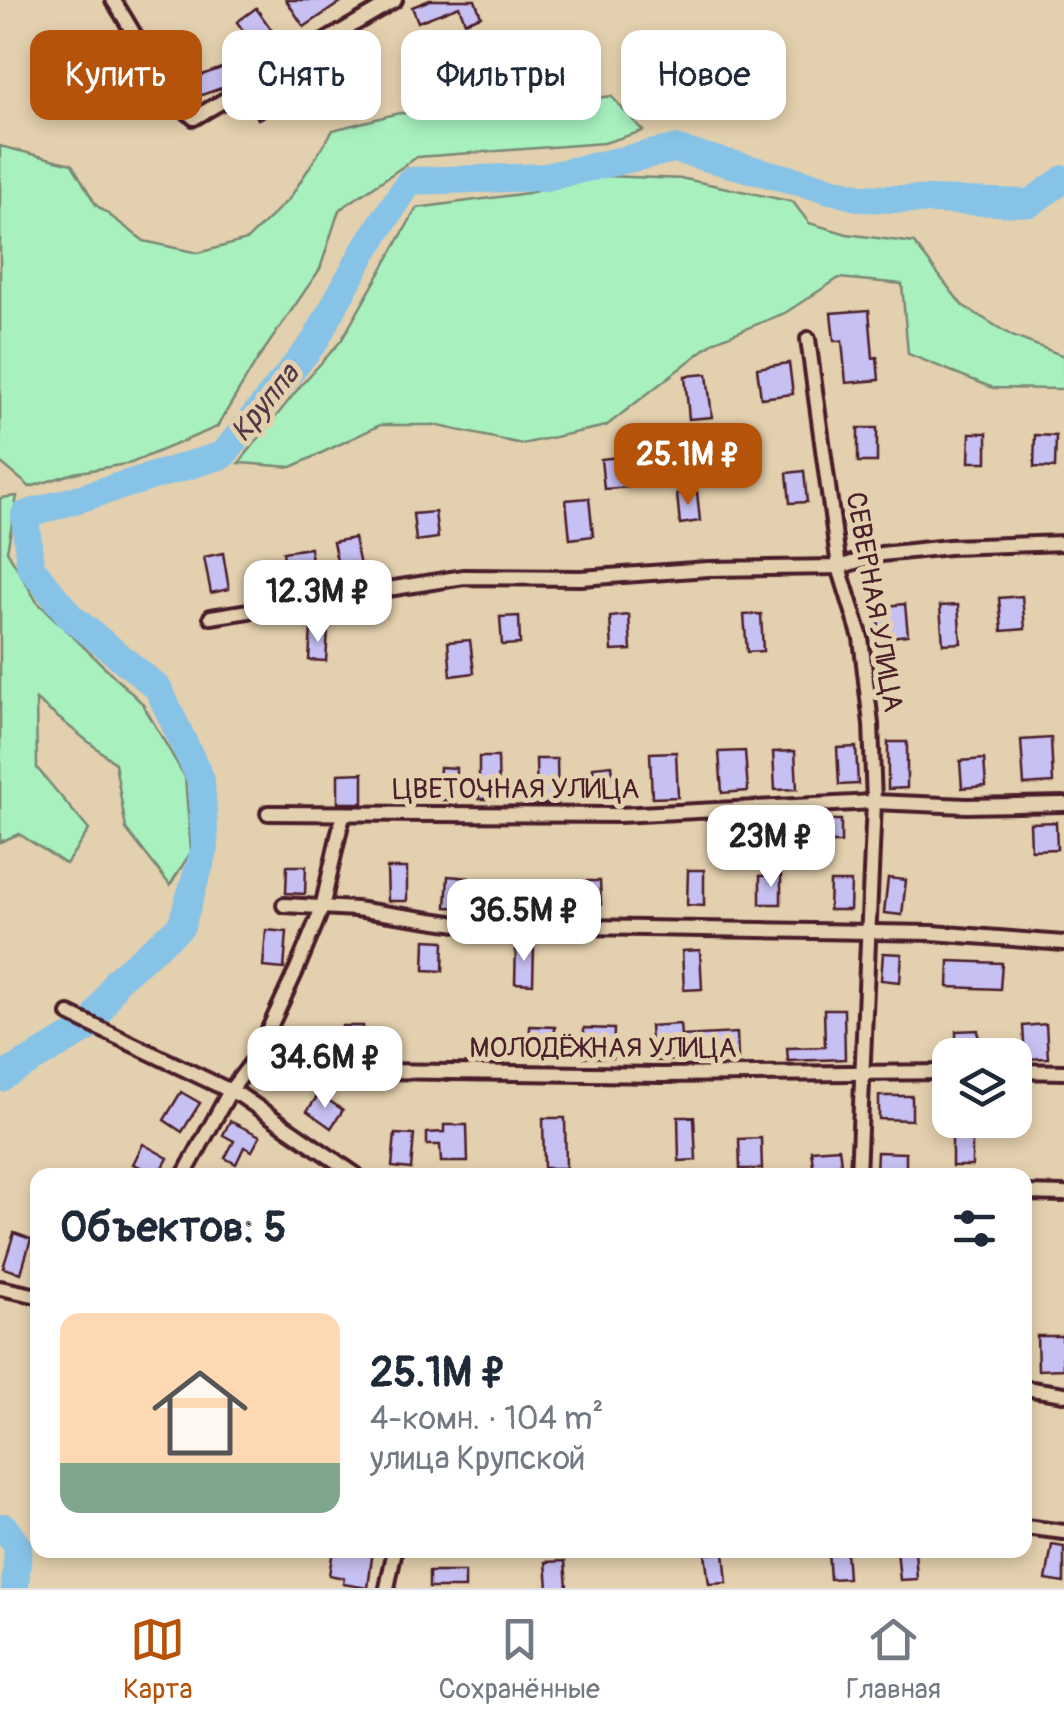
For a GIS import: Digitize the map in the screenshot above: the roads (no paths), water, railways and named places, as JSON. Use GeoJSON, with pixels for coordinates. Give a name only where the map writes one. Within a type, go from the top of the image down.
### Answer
{"type":"FeatureCollection","features":[{"type":"Feature","properties":{"kind":"street"},"geometry":{"type":"LineString","coordinates":[[113,0],[136,33],[172,100],[194,118],[395,0]]}},
{"type":"Feature","properties":{"kind":"street","name":"СЕВЕРНАЯ УЛИЦА"},"geometry":{"type":"LineString","coordinates":[[808,340],[839,567],[861,638],[871,724],[874,802],[858,1168]]}},
{"type":"Feature","properties":{"kind":"street"},"geometry":{"type":"LineString","coordinates":[[211,618],[464,577],[581,578],[708,569],[839,567],[881,554],[1064,543]]}},
{"type":"Feature","properties":{"kind":"street","name":"ЦВЕТОЧНАЯ УЛИЦА"},"geometry":{"type":"LineString","coordinates":[[268,813],[619,814],[874,802],[966,806],[1064,804]]}},
{"type":"Feature","properties":{"kind":"street"},"geometry":{"type":"LineString","coordinates":[[188,1168],[230,1091],[256,1057],[322,908],[343,814]]}},
{"type":"Feature","properties":{"kind":"street"},"geometry":{"type":"LineString","coordinates":[[284,906],[464,925],[933,933],[1064,943]]}},
{"type":"Feature","properties":{"kind":"street"},"geometry":{"type":"LineString","coordinates":[[69,1014],[230,1091],[346,1168]]}},
{"type":"Feature","properties":{"kind":"street","name":"МОЛОДЁЖНАЯ УЛИЦА"},"geometry":{"type":"LineString","coordinates":[[256,1057],[378,1071],[932,1072]]}},
{"type":"Feature","properties":{"kind":"street"},"geometry":{"type":"LineString","coordinates":[[1032,1072],[1064,1072]]}},
{"type":"Feature","properties":{"kind":"street"},"geometry":{"type":"LineString","coordinates":[[1032,1193],[1064,1194]]}},
{"type":"Feature","properties":{"kind":"street"},"geometry":{"type":"LineString","coordinates":[[0,1288],[30,1294]]}},
{"type":"Feature","properties":{"kind":"street"},"geometry":{"type":"LineString","coordinates":[[1032,1389],[1064,1394]]}},
{"type":"Feature","properties":{"kind":"street"},"geometry":{"type":"LineString","coordinates":[[1032,1527],[1064,1532]]}},
{"type":"Feature","properties":{"kind":"street"},"geometry":{"type":"LineString","coordinates":[[387,1588],[393,1558]]}},
{"type":"Feature","properties":{"kind":"waterway","name":"Круппа"},"geometry":{"type":"LineString","coordinates":[[0,1078],[91,1026],[117,980],[181,926],[205,848],[201,780],[158,688],[70,616],[30,566],[25,515],[223,455],[315,341],[364,251],[410,181],[545,177],[674,149],[861,198],[1030,203],[1064,179]]}},
{"type":"Feature","properties":{"kind":"waterway","name":"Круппа"},"geometry":{"type":"LineString","coordinates":[[0,1527],[18,1547],[15,1588]]}}]}
